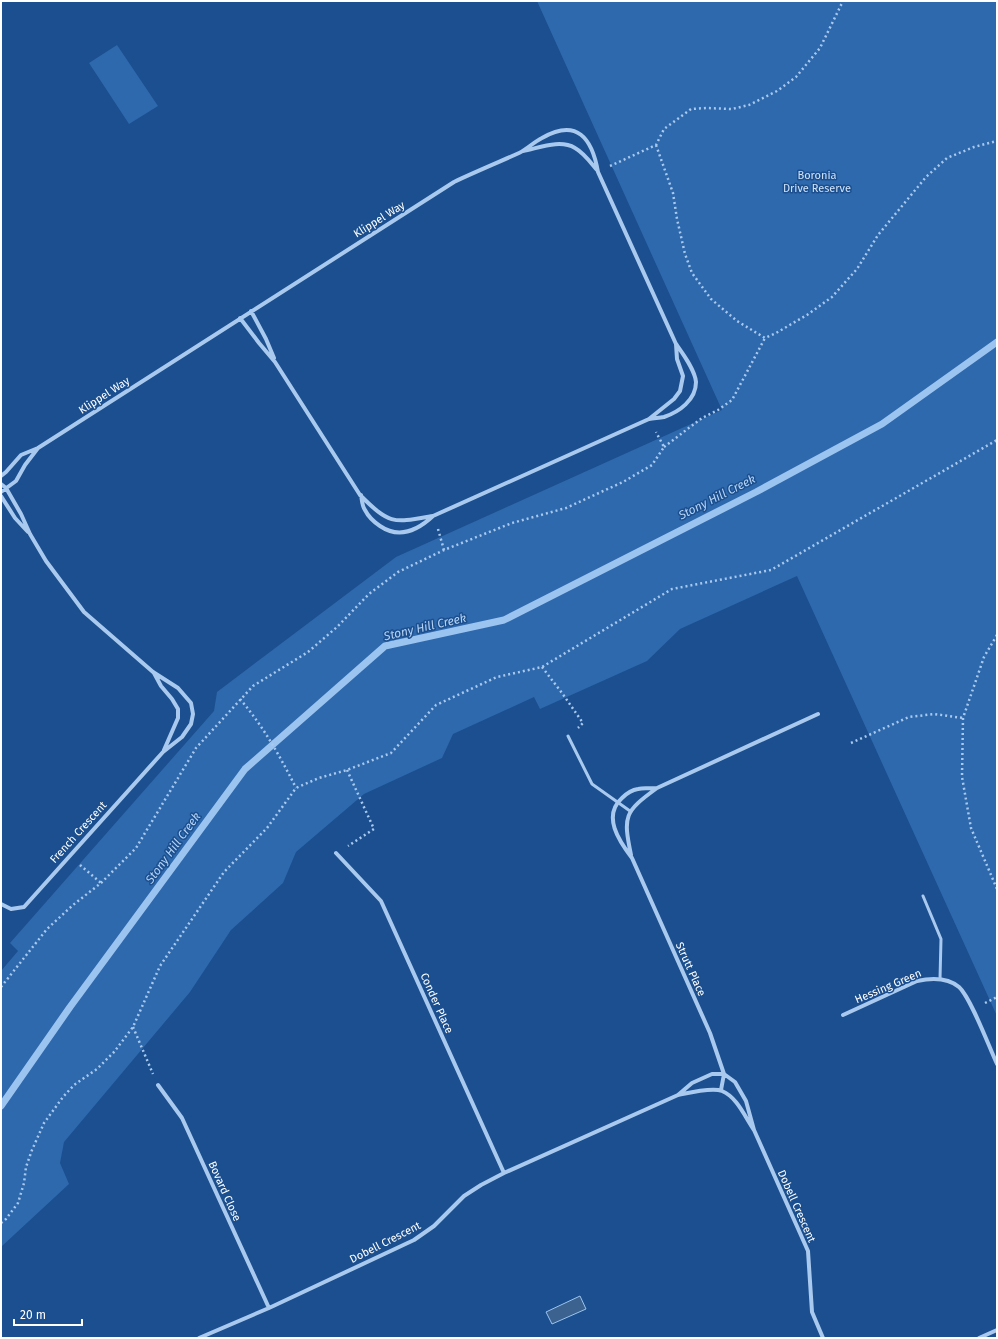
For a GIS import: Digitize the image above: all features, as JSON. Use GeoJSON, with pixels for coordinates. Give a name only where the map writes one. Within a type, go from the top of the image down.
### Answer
{"type":"FeatureCollection","features":[{"type":"Feature","properties":{"kind":"street","name":"Klippel Way"},"geometry":{"type":"LineString","coordinates":[[1,476],[21,455],[38,448],[454,182],[521,152],[542,138],[560,129],[570,129],[578,133],[590,145],[596,159],[598,172],[676,344],[690,365],[696,382],[692,396],[682,408],[664,417],[649,419]]}},
{"type":"Feature","properties":{"kind":"street","name":"Klippel Way"},"geometry":{"type":"LineString","coordinates":[[521,152],[555,144],[567,144],[576,148],[598,172]]}},
{"type":"Feature","properties":{"kind":"street","name":"Klippel Way"},"geometry":{"type":"LineString","coordinates":[[251,311],[266,339],[275,362]]}},
{"type":"Feature","properties":{"kind":"street","name":"Klippel Way"},"geometry":{"type":"LineString","coordinates":[[240,318],[275,362],[360,494],[376,510],[390,519],[404,521],[433,516],[649,419],[674,399],[680,391],[683,376],[677,359],[676,344]]}},
{"type":"Feature","properties":{"kind":"street","name":"Klippel Way"},"geometry":{"type":"LineString","coordinates":[[1,492],[16,481],[25,465],[38,448]]}},
{"type":"Feature","properties":{"kind":"street","name":"French Crescent"},"geometry":{"type":"LineString","coordinates":[[1,484],[6,488],[22,514],[30,534],[46,561],[84,612],[153,672],[178,688],[190,703],[193,714],[191,724],[182,737],[163,752],[24,907],[12,909],[1,904]]}},
{"type":"Feature","properties":{"kind":"street","name":"Klippel Way"},"geometry":{"type":"LineString","coordinates":[[360,494],[364,510],[374,522],[388,531],[402,533],[422,526],[433,516]]}},
{"type":"Feature","properties":{"kind":"street","name":"French Crescent"},"geometry":{"type":"LineString","coordinates":[[1,496],[14,518],[30,534]]}},
{"type":"Feature","properties":{"kind":"street","name":"French Crescent"},"geometry":{"type":"LineString","coordinates":[[153,672],[161,686],[178,709],[178,718],[163,752]]}},
{"type":"Feature","properties":{"kind":"street"},"geometry":{"type":"LineString","coordinates":[[630,811],[656,788],[818,714]]}},
{"type":"Feature","properties":{"kind":"street"},"geometry":{"type":"LineString","coordinates":[[617,802],[628,792],[638,789],[656,788]]}},
{"type":"Feature","properties":{"kind":"street","name":"Strutt Place"},"geometry":{"type":"LineString","coordinates":[[617,802],[613,810],[613,824],[620,841],[632,858]]}},
{"type":"Feature","properties":{"kind":"street","name":"Strutt Place"},"geometry":{"type":"LineString","coordinates":[[630,811],[626,833],[632,858],[710,1033],[724,1074],[721,1090]]}},
{"type":"Feature","properties":{"kind":"street","name":"Conder Place"},"geometry":{"type":"LineString","coordinates":[[336,853],[381,901],[504,1173]]}},
{"type":"Feature","properties":{"kind":"street","name":"Hessing Green"},"geometry":{"type":"LineString","coordinates":[[843,1015],[918,981],[940,979],[950,982],[959,987],[966,998],[997,1064]]}},
{"type":"Feature","properties":{"kind":"street","name":"Dobell Crescent"},"geometry":{"type":"LineString","coordinates":[[678,1095],[692,1082],[712,1074],[724,1074],[735,1082],[746,1101],[754,1130],[808,1252],[812,1312],[823,1338]]}},
{"type":"Feature","properties":{"kind":"street","name":"Bovard Close"},"geometry":{"type":"LineString","coordinates":[[158,1085],[182,1118],[269,1308]]}},
{"type":"Feature","properties":{"kind":"street","name":"Dobell Crescent"},"geometry":{"type":"LineString","coordinates":[[199,1338],[269,1308],[414,1240],[434,1226],[464,1196],[481,1185],[504,1173],[678,1095],[703,1090],[721,1090],[731,1097],[738,1105],[754,1130]]}},
{"type":"Feature","properties":{"kind":"street"},"geometry":{"type":"LineString","coordinates":[[979,1338],[997,1330]]}},
{"type":"Feature","properties":{"kind":"lane"},"geometry":{"type":"LineString","coordinates":[[568,736],[592,784],[630,811]]}},
{"type":"Feature","properties":{"kind":"lane"},"geometry":{"type":"LineString","coordinates":[[923,896],[941,939],[940,979]]}},
{"type":"Feature","properties":{"kind":"path"},"geometry":{"type":"LineString","coordinates":[[598,172],[656,145],[664,129],[690,109],[732,109],[749,105],[777,91],[796,77],[820,48],[842,1]]}},
{"type":"Feature","properties":{"kind":"path"},"geometry":{"type":"LineString","coordinates":[[1,987],[47,929],[101,883],[136,848],[196,748],[253,686],[308,652],[337,627],[369,594],[398,572],[444,550],[512,523],[566,508],[622,482],[652,465],[664,447],[702,418],[718,410],[732,400],[765,338],[807,315],[832,297],[857,269],[878,235],[926,177],[947,158],[974,147],[997,141]]}},
{"type":"Feature","properties":{"kind":"path"},"geometry":{"type":"LineString","coordinates":[[656,145],[673,193],[685,254],[692,273],[712,299],[737,321],[765,338]]}},
{"type":"Feature","properties":{"kind":"path"},"geometry":{"type":"LineString","coordinates":[[649,419],[664,447]]}},
{"type":"Feature","properties":{"kind":"path"},"geometry":{"type":"LineString","coordinates":[[1,1223],[6,1219],[18,1203],[24,1183],[26,1167],[44,1123],[63,1097],[74,1086],[96,1070],[114,1052],[133,1027],[160,966],[224,872],[267,828],[296,788],[319,778],[347,770],[391,753],[436,706],[497,677],[542,667],[672,589],[771,570],[997,440]]}},
{"type":"Feature","properties":{"kind":"path"},"geometry":{"type":"LineString","coordinates":[[433,516],[444,550]]}},
{"type":"Feature","properties":{"kind":"path"},"geometry":{"type":"LineString","coordinates":[[997,636],[984,657],[963,718],[962,777],[971,828],[997,889]]}},
{"type":"Feature","properties":{"kind":"path"},"geometry":{"type":"LineString","coordinates":[[542,667],[583,723],[568,736]]}},
{"type":"Feature","properties":{"kind":"path"},"geometry":{"type":"LineString","coordinates":[[240,699],[255,717],[283,762],[296,788]]}},
{"type":"Feature","properties":{"kind":"path"},"geometry":{"type":"LineString","coordinates":[[852,743],[909,717],[934,714],[963,718]]}},
{"type":"Feature","properties":{"kind":"path"},"geometry":{"type":"LineString","coordinates":[[336,853],[374,829],[347,770]]}},
{"type":"Feature","properties":{"kind":"path"},"geometry":{"type":"LineString","coordinates":[[69,856],[101,883]]}},
{"type":"Feature","properties":{"kind":"path"},"geometry":{"type":"LineString","coordinates":[[133,1027],[158,1085]]}},
{"type":"Feature","properties":{"kind":"green space","name":"Boronia Drive Reserve"},"geometry":{"type":"Polygon","coordinates":[[[537,1],[997,1],[997,1016],[797,576],[680,629],[647,661],[540,709],[534,697],[453,734],[442,758],[364,794],[296,852],[283,883],[231,930],[190,992],[64,1142],[60,1163],[69,1184],[1,1247],[1,971],[18,951],[10,943],[214,711],[217,692],[396,557],[722,410],[537,1]]]}},
{"type":"Feature","properties":{"kind":"green space"},"geometry":{"type":"Polygon","coordinates":[[[117,45],[158,106],[129,124],[89,63],[117,45]]]}},
{"type":"Feature","properties":{"kind":"shaded area"},"geometry":{"type":"Polygon","coordinates":[[[580,1296],[586,1309],[552,1324],[546,1312],[580,1296]]]}},
{"type":"Feature","properties":{"kind":"waterway","name":"Stony Hill Creek"},"geometry":{"type":"LineString","coordinates":[[1,1106],[70,1007],[245,769],[385,646],[504,620],[756,492],[882,424],[997,342]]}}]}
